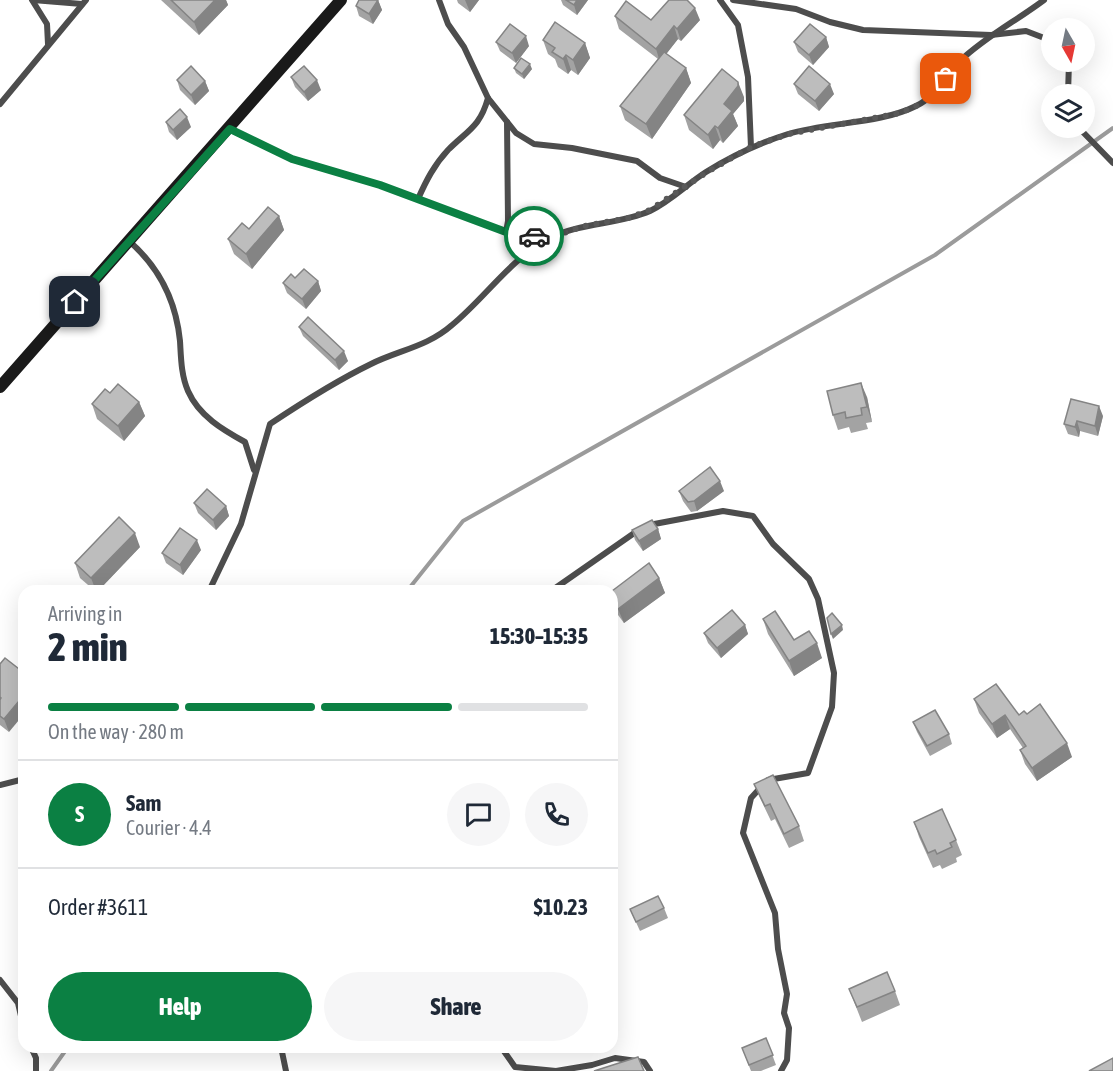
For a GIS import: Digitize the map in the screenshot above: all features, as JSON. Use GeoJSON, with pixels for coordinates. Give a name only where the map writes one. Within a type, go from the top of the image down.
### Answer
{"type":"FeatureCollection","features":[{"type":"Feature","properties":{"kind":"street"},"geometry":{"type":"LineString","coordinates":[[33,0],[84,2]]}},
{"type":"Feature","properties":{"kind":"street"},"geometry":{"type":"LineString","coordinates":[[33,0],[47,24],[48,45]]}},
{"type":"Feature","properties":{"kind":"street"},"geometry":{"type":"LineString","coordinates":[[0,387],[230,129],[341,0]]}},
{"type":"Feature","properties":{"kind":"street"},"geometry":{"type":"LineString","coordinates":[[439,0],[448,24],[464,47],[488,98],[516,133],[534,144],[572,148],[637,161],[660,178],[686,187]]}},
{"type":"Feature","properties":{"kind":"street"},"geometry":{"type":"LineString","coordinates":[[720,0],[738,25],[748,77],[751,147]]}},
{"type":"Feature","properties":{"kind":"street"},"geometry":{"type":"LineString","coordinates":[[734,0],[796,9],[830,22],[863,30],[991,35],[1026,30],[1041,36]]}},
{"type":"Feature","properties":{"kind":"street"},"geometry":{"type":"LineString","coordinates":[[212,585],[240,524],[254,470],[270,423],[374,362],[419,347],[452,326],[523,255],[550,238],[584,226],[628,218],[650,210],[751,147],[789,134],[900,113],[918,105],[932,95],[960,62],[991,35],[1044,0]]}},
{"type":"Feature","properties":{"kind":"street"},"geometry":{"type":"LineString","coordinates":[[0,104],[84,2]]}},
{"type":"Feature","properties":{"kind":"street"},"geometry":{"type":"LineString","coordinates":[[418,199],[427,177],[447,152],[482,118],[488,98]]}},
{"type":"Feature","properties":{"kind":"street"},"geometry":{"type":"LineString","coordinates":[[506,232],[508,220],[507,121]]}},
{"type":"Feature","properties":{"kind":"street"},"geometry":{"type":"LineString","coordinates":[[230,129],[292,159],[418,199],[506,232],[550,238]]}},
{"type":"Feature","properties":{"kind":"street"},"geometry":{"type":"LineString","coordinates":[[1089,138],[1113,163]]}},
{"type":"Feature","properties":{"kind":"street"},"geometry":{"type":"LineString","coordinates":[[129,241],[145,255],[174,305],[182,369],[188,391],[201,412],[220,428],[245,442],[254,470]]}},
{"type":"Feature","properties":{"kind":"street"},"geometry":{"type":"LineString","coordinates":[[560,585],[643,527],[723,511],[753,516],[773,544],[809,579],[818,599],[834,673],[832,707],[808,773],[766,780],[751,798],[743,833],[775,913],[778,949],[788,994],[784,1013],[789,1028],[787,1060],[781,1071]]}},
{"type":"Feature","properties":{"kind":"street"},"geometry":{"type":"LineString","coordinates":[[0,785],[18,780]]}},
{"type":"Feature","properties":{"kind":"street"},"geometry":{"type":"LineString","coordinates":[[0,980],[18,1003]]}},
{"type":"Feature","properties":{"kind":"street"},"geometry":{"type":"LineString","coordinates":[[34,1053],[36,1071]]}},
{"type":"Feature","properties":{"kind":"street"},"geometry":{"type":"LineString","coordinates":[[282,1053],[286,1071]]}},
{"type":"Feature","properties":{"kind":"street"},"geometry":{"type":"LineString","coordinates":[[506,1053],[516,1067],[556,1071],[592,1065],[615,1058],[644,1062],[650,1071]]}},
{"type":"Feature","properties":{"kind":"building"},"geometry":{"type":"Polygon","coordinates":[[[171,0],[215,0],[194,22],[171,0]]]}},
{"type":"Feature","properties":{"kind":"building"},"geometry":{"type":"Polygon","coordinates":[[[359,0],[378,0],[369,14],[356,6],[359,0]]]}},
{"type":"Feature","properties":{"kind":"building"},"geometry":{"type":"Polygon","coordinates":[[[566,0],[577,0],[574,5],[566,0]]]}},
{"type":"Feature","properties":{"kind":"building"},"geometry":{"type":"Polygon","coordinates":[[[669,0],[687,0],[695,8],[677,29],[674,26],[656,49],[615,16],[626,1],[651,20],[669,0]]]}},
{"type":"Feature","properties":{"kind":"building"},"geometry":{"type":"Polygon","coordinates":[[[555,22],[585,43],[573,60],[566,55],[563,59],[552,52],[555,48],[543,40],[555,22]]]}},
{"type":"Feature","properties":{"kind":"building"},"geometry":{"type":"Polygon","coordinates":[[[510,24],[526,36],[512,53],[496,42],[510,24]]]}},
{"type":"Feature","properties":{"kind":"building"},"geometry":{"type":"Polygon","coordinates":[[[810,24],[826,37],[809,55],[794,42],[810,24]]]}},
{"type":"Feature","properties":{"kind":"building"},"geometry":{"type":"Polygon","coordinates":[[[664,52],[686,68],[646,124],[620,106],[664,52]]]}},
{"type":"Feature","properties":{"kind":"building"},"geometry":{"type":"Polygon","coordinates":[[[521,58],[530,64],[522,74],[514,68],[521,58]]]}},
{"type":"Feature","properties":{"kind":"building"},"geometry":{"type":"Polygon","coordinates":[[[191,66],[205,81],[191,95],[177,80],[191,66]]]}},
{"type":"Feature","properties":{"kind":"building"},"geometry":{"type":"Polygon","coordinates":[[[304,66],[317,80],[304,92],[291,77],[304,66]]]}},
{"type":"Feature","properties":{"kind":"building"},"geometry":{"type":"Polygon","coordinates":[[[809,66],[830,84],[815,101],[794,84],[809,66]]]}},
{"type":"Feature","properties":{"kind":"building"},"geometry":{"type":"Polygon","coordinates":[[[722,69],[738,82],[738,86],[724,104],[732,111],[718,128],[715,126],[708,135],[684,115],[722,69]]]}},
{"type":"Feature","properties":{"kind":"building"},"geometry":{"type":"Polygon","coordinates":[[[180,109],[187,117],[173,130],[166,122],[180,109]]]}},
{"type":"Feature","properties":{"kind":"building"},"geometry":{"type":"Polygon","coordinates":[[[268,207],[279,216],[246,254],[228,239],[242,223],[249,229],[268,207]]]}},
{"type":"Feature","properties":{"kind":"building"},"geometry":{"type":"Polygon","coordinates":[[[304,269],[318,281],[302,299],[283,283],[291,274],[295,278],[304,269]]]}},
{"type":"Feature","properties":{"kind":"building"},"geometry":{"type":"Polygon","coordinates":[[[308,317],[344,351],[335,360],[299,327],[308,317]]]}},
{"type":"Feature","properties":{"kind":"building"},"geometry":{"type":"Polygon","coordinates":[[[861,383],[867,407],[861,408],[862,415],[846,418],[845,412],[833,415],[827,391],[861,383]]]}},
{"type":"Feature","properties":{"kind":"building"},"geometry":{"type":"Polygon","coordinates":[[[118,384],[139,402],[118,426],[92,404],[105,389],[110,393],[118,384]]]}},
{"type":"Feature","properties":{"kind":"building"},"geometry":{"type":"Polygon","coordinates":[[[1071,399],[1099,406],[1095,426],[1077,421],[1075,427],[1064,424],[1071,399]]]}},
{"type":"Feature","properties":{"kind":"building"},"geometry":{"type":"Polygon","coordinates":[[[710,467],[720,481],[694,501],[688,502],[679,491],[710,467]]]}},
{"type":"Feature","properties":{"kind":"building"},"geometry":{"type":"Polygon","coordinates":[[[207,489],[226,506],[213,520],[194,503],[207,489]]]}},
{"type":"Feature","properties":{"kind":"building"},"geometry":{"type":"Polygon","coordinates":[[[119,517],[135,533],[91,578],[75,563],[119,517]]]}},
{"type":"Feature","properties":{"kind":"building"},"geometry":{"type":"Polygon","coordinates":[[[652,520],[658,529],[639,541],[632,530],[652,520]]]}},
{"type":"Feature","properties":{"kind":"building"},"geometry":{"type":"Polygon","coordinates":[[[180,528],[197,540],[180,565],[162,553],[180,528]]]}},
{"type":"Feature","properties":{"kind":"building"},"geometry":{"type":"Polygon","coordinates":[[[649,563],[659,578],[618,609],[618,586],[649,563]]]}},
{"type":"Feature","properties":{"kind":"building"},"geometry":{"type":"Polygon","coordinates":[[[732,610],[745,625],[717,648],[704,633],[732,610]]]}},
{"type":"Feature","properties":{"kind":"building"},"geometry":{"type":"Polygon","coordinates":[[[775,611],[794,640],[809,631],[817,643],[789,661],[763,619],[775,611]]]}},
{"type":"Feature","properties":{"kind":"building"},"geometry":{"type":"Polygon","coordinates":[[[832,613],[842,625],[831,634],[827,618],[832,613]]]}},
{"type":"Feature","properties":{"kind":"building"},"geometry":{"type":"Polygon","coordinates":[[[5,658],[18,668],[18,702],[4,719],[0,716],[0,664],[5,658]]]}},
{"type":"Feature","properties":{"kind":"building"},"geometry":{"type":"Polygon","coordinates":[[[996,684],[1019,715],[1024,711],[1027,714],[1040,704],[1067,743],[1032,768],[1020,750],[1026,746],[1005,715],[992,724],[974,699],[996,684]]]}},
{"type":"Feature","properties":{"kind":"building"},"geometry":{"type":"Polygon","coordinates":[[[935,710],[949,734],[927,746],[913,722],[935,710]]]}},
{"type":"Feature","properties":{"kind":"building"},"geometry":{"type":"Polygon","coordinates":[[[773,775],[799,826],[784,834],[770,804],[765,806],[754,784],[773,775]]]}},
{"type":"Feature","properties":{"kind":"building"},"geometry":{"type":"Polygon","coordinates":[[[942,809],[956,840],[950,843],[952,847],[937,854],[935,850],[928,853],[914,822],[942,809]]]}},
{"type":"Feature","properties":{"kind":"building"},"geometry":{"type":"Polygon","coordinates":[[[658,896],[664,908],[636,922],[630,909],[658,896]]]}},
{"type":"Feature","properties":{"kind":"building"},"geometry":{"type":"Polygon","coordinates":[[[887,972],[895,991],[857,1007],[849,989],[887,972]]]}},
{"type":"Feature","properties":{"kind":"building"},"geometry":{"type":"Polygon","coordinates":[[[766,1038],[773,1055],[749,1065],[742,1048],[766,1038]]]}},
{"type":"Feature","properties":{"kind":"building"},"geometry":{"type":"Polygon","coordinates":[[[638,1057],[644,1071],[594,1071],[638,1057]]]}},
{"type":"Feature","properties":{"kind":"building"},"geometry":{"type":"Polygon","coordinates":[[[1113,1058],[1113,1071],[1089,1071],[1113,1058]]]}},
{"type":"Feature","properties":{"kind":"waterway"},"geometry":{"type":"LineString","coordinates":[[412,585],[463,521],[935,255],[1113,128]]}},
{"type":"Feature","properties":{"kind":"waterway"},"geometry":{"type":"LineString","coordinates":[[51,1071],[64,1053]]}},
{"type":"Feature","properties":{"kind":"way so far"},"geometry":{"type":"LineString","coordinates":[[534,236],[550,238],[584,226],[628,218],[650,210],[707,172],[751,147],[789,134],[900,113],[918,105],[932,95],[946,79]]}},
{"type":"Feature","properties":{"kind":"route"},"geometry":{"type":"LineString","coordinates":[[75,302],[230,129],[292,159],[380,185],[506,232],[534,236]]}}]}
